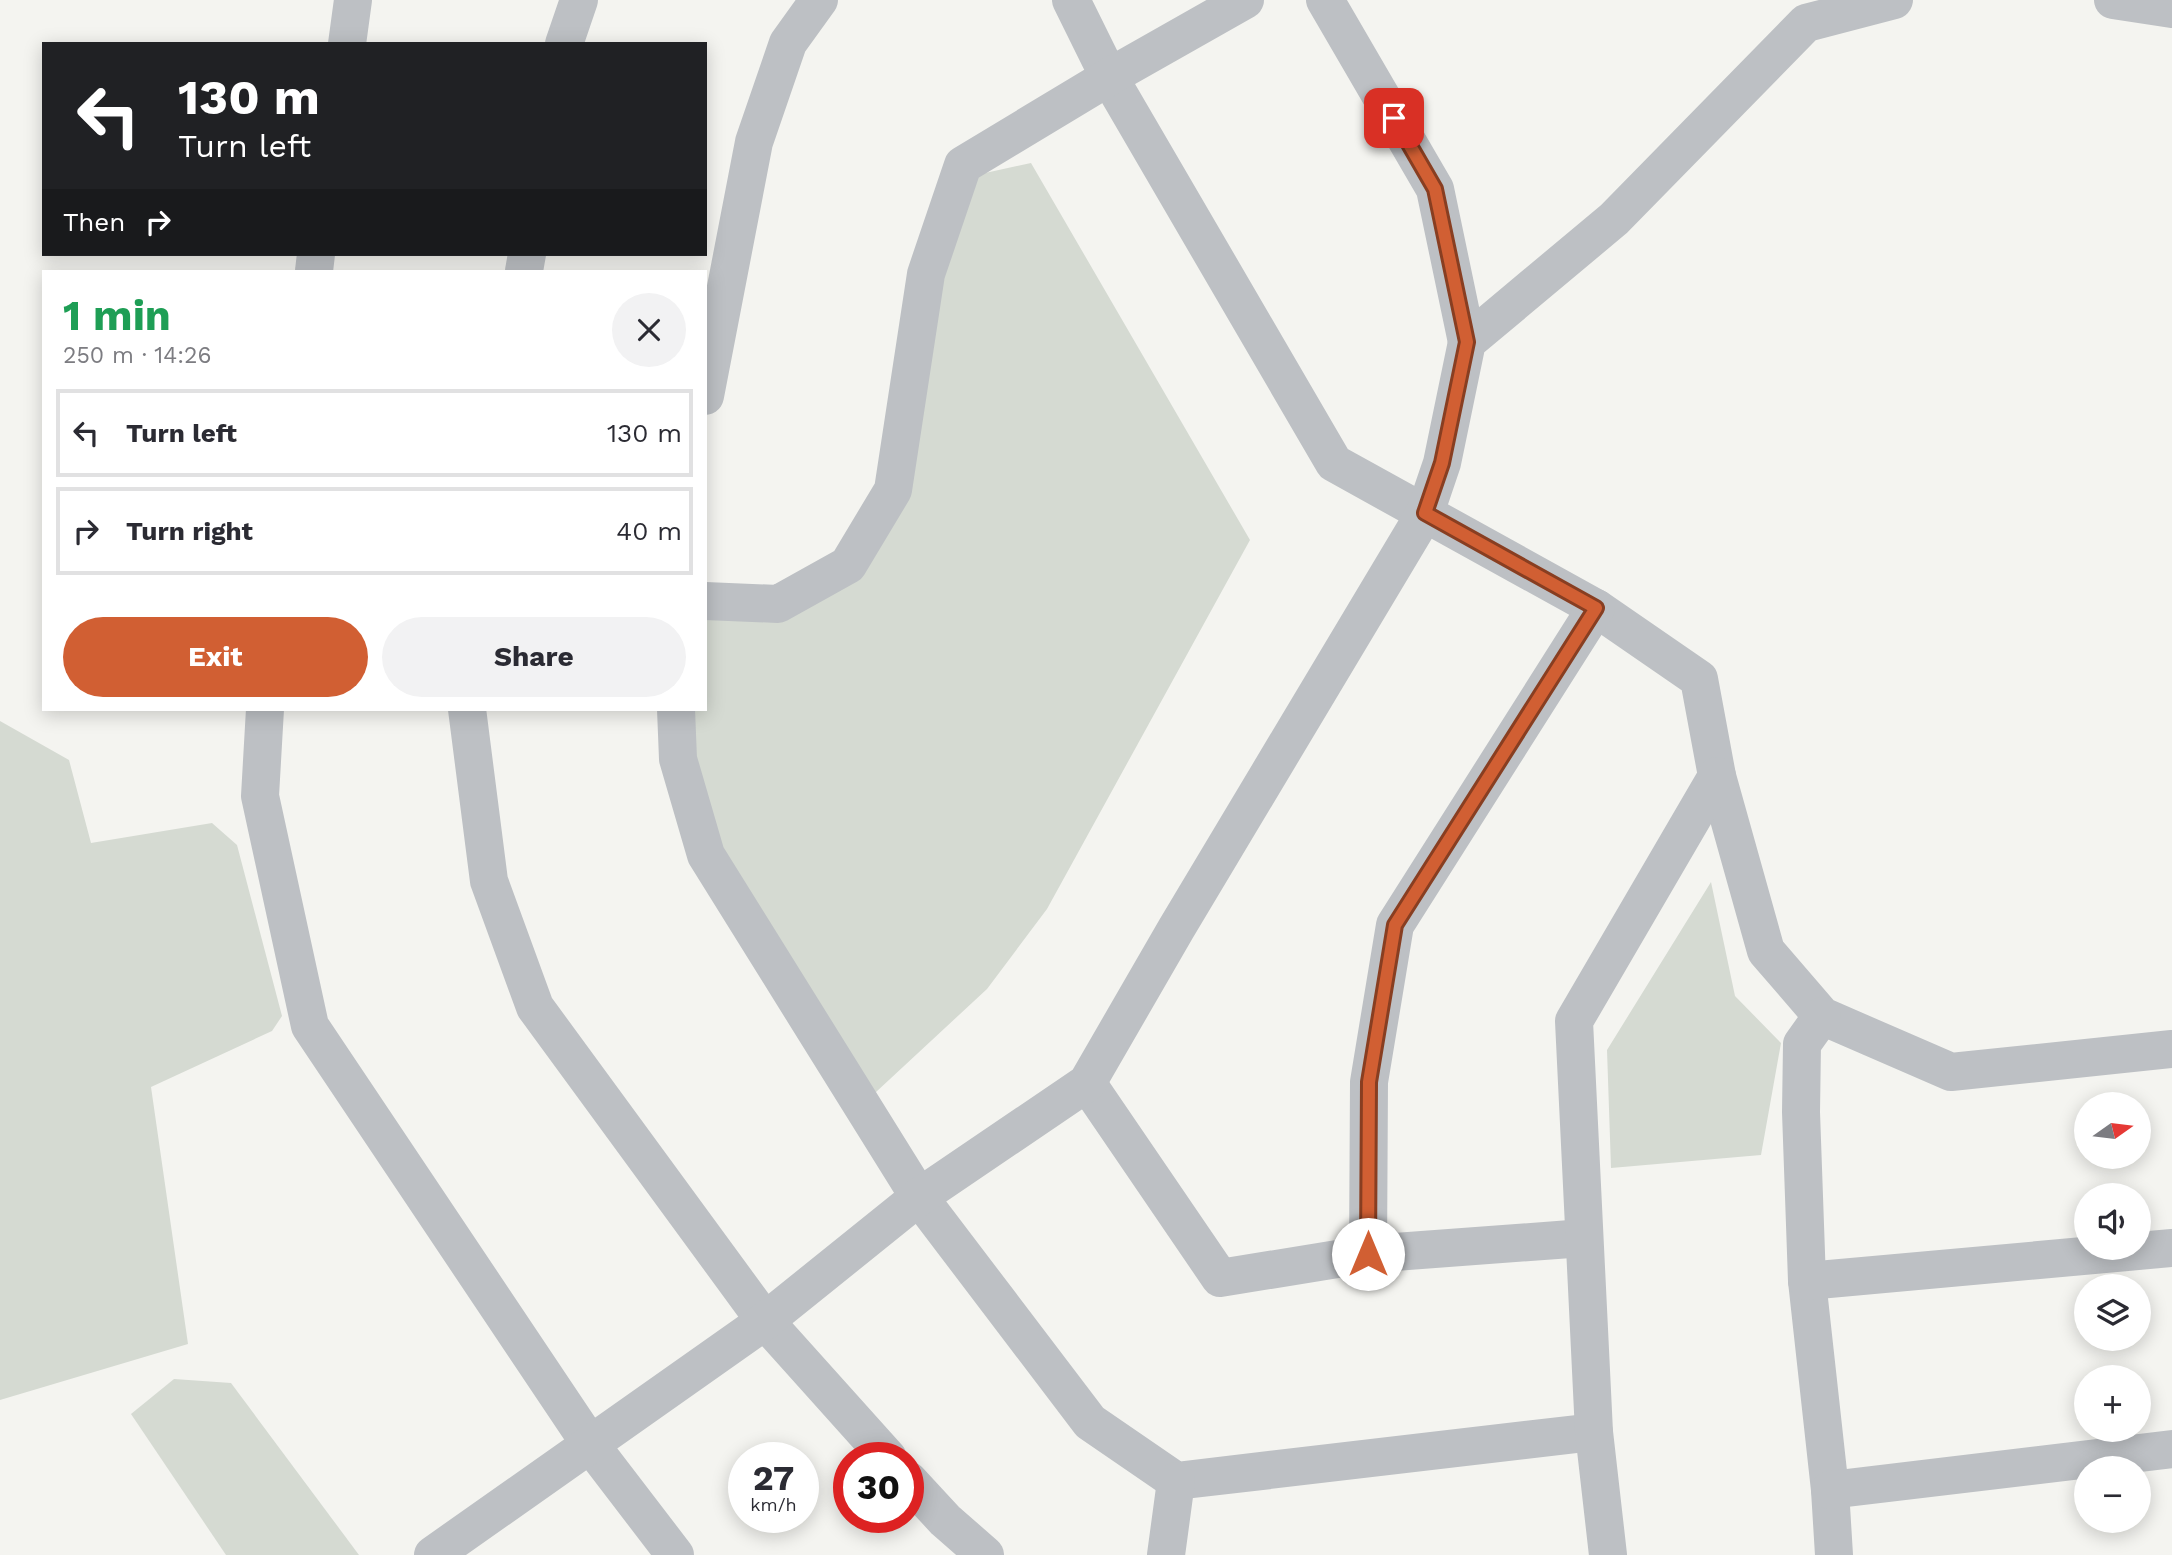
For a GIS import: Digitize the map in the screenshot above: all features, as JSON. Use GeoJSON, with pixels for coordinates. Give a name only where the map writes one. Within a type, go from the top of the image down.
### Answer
{"type":"FeatureCollection","features":[{"type":"Feature","properties":{"kind":"street"},"geometry":{"type":"LineString","coordinates":[[347,42],[353,0]]}},
{"type":"Feature","properties":{"kind":"street"},"geometry":{"type":"LineString","coordinates":[[565,42],[579,0]]}},
{"type":"Feature","properties":{"kind":"street"},"geometry":{"type":"LineString","coordinates":[[707,386],[754,142],[788,43],[819,0]]}},
{"type":"Feature","properties":{"kind":"street"},"geometry":{"type":"LineString","coordinates":[[1071,0],[1109,77],[1334,463],[1596,608],[1699,679],[1717,776],[1766,951],[1822,1016],[1951,1072],[2172,1049]]}},
{"type":"Feature","properties":{"kind":"street"},"geometry":{"type":"LineString","coordinates":[[707,601],[778,604],[848,565],[893,489],[926,274],[963,165],[1109,77],[1245,0]]}},
{"type":"Feature","properties":{"kind":"street"},"geometry":{"type":"LineString","coordinates":[[432,1555],[765,1321],[919,1197],[1087,1083],[1425,513],[1442,463],[1467,342],[1435,189],[1325,0]]}},
{"type":"Feature","properties":{"kind":"street"},"geometry":{"type":"LineString","coordinates":[[1467,342],[1614,219],[1806,23],[1894,0]]}},
{"type":"Feature","properties":{"kind":"street"},"geometry":{"type":"LineString","coordinates":[[2113,0],[2172,9]]}},
{"type":"Feature","properties":{"kind":"street"},"geometry":{"type":"LineString","coordinates":[[1368,1254],[1369,1082],[1395,925],[1596,608]]}},
{"type":"Feature","properties":{"kind":"street"},"geometry":{"type":"LineString","coordinates":[[265,711],[260,796],[310,1026],[590,1444],[676,1555]]}},
{"type":"Feature","properties":{"kind":"street"},"geometry":{"type":"LineString","coordinates":[[467,711],[489,881],[535,1007],[765,1321],[874,1442]]}},
{"type":"Feature","properties":{"kind":"street"},"geometry":{"type":"LineString","coordinates":[[676,711],[678,759],[706,855],[919,1197],[1090,1422],[1176,1481],[1594,1432]]}},
{"type":"Feature","properties":{"kind":"street"},"geometry":{"type":"LineString","coordinates":[[1608,1555],[1594,1432],[1574,1021],[1717,776]]}},
{"type":"Feature","properties":{"kind":"street"},"geometry":{"type":"LineString","coordinates":[[1822,1016],[1802,1044],[1801,1112],[1807,1281],[1835,1555]]}},
{"type":"Feature","properties":{"kind":"street"},"geometry":{"type":"LineString","coordinates":[[1087,1083],[1220,1278],[1368,1254],[1584,1238]]}},
{"type":"Feature","properties":{"kind":"street"},"geometry":{"type":"LineString","coordinates":[[1807,1281],[2172,1248]]}},
{"type":"Feature","properties":{"kind":"street"},"geometry":{"type":"LineString","coordinates":[[1830,1490],[2172,1449]]}},
{"type":"Feature","properties":{"kind":"street"},"geometry":{"type":"LineString","coordinates":[[1166,1555],[1176,1481]]}},
{"type":"Feature","properties":{"kind":"street"},"geometry":{"type":"LineString","coordinates":[[924,1498],[944,1520],[985,1555]]}},
{"type":"Feature","properties":{"kind":"shaded area"},"geometry":{"type":"Polygon","coordinates":[[[1031,163],[1250,540],[1047,909],[987,989],[862,1105],[722,879],[678,711],[707,711],[707,614],[782,602],[879,515],[958,179],[1031,163]]]}},
{"type":"Feature","properties":{"kind":"shaded area"},"geometry":{"type":"Polygon","coordinates":[[[0,721],[69,760],[91,843],[212,823],[237,845],[282,1016],[272,1031],[151,1087],[188,1344],[0,1400],[0,721]]]}},
{"type":"Feature","properties":{"kind":"shaded area"},"geometry":{"type":"Polygon","coordinates":[[[1711,882],[1735,996],[1781,1043],[1761,1155],[1611,1168],[1607,1050],[1711,882]]]}},
{"type":"Feature","properties":{"kind":"shaded area"},"geometry":{"type":"Polygon","coordinates":[[[174,1379],[231,1383],[359,1555],[226,1555],[131,1414],[174,1379]]]}},
{"type":"Feature","properties":{"kind":"route"},"geometry":{"type":"LineString","coordinates":[[1368,1254],[1369,1082],[1395,925],[1596,608],[1425,513],[1442,463],[1467,342],[1435,189],[1394,118]]}}]}
